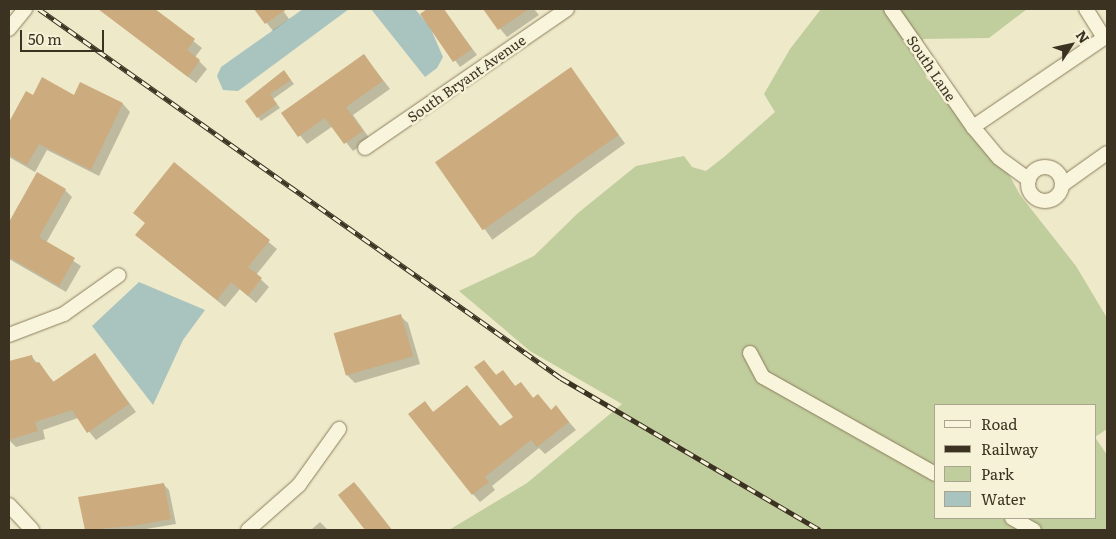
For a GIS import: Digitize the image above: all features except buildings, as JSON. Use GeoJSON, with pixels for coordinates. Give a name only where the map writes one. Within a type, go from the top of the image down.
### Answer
{"type":"FeatureCollection","features":[{"type":"Feature","properties":{"kind":"street"},"geometry":{"type":"LineString","coordinates":[[9,29],[25,9]]}},
{"type":"Feature","properties":{"kind":"street","name":"South Bryant Avenue"},"geometry":{"type":"LineString","coordinates":[[365,148],[567,9]]}},
{"type":"Feature","properties":{"kind":"street","name":"South Lane"},"geometry":{"type":"LineString","coordinates":[[891,9],[972,127],[999,158],[1029,180]]}},
{"type":"Feature","properties":{"kind":"street"},"geometry":{"type":"LineString","coordinates":[[972,127],[1106,37],[1086,9]]}},
{"type":"Feature","properties":{"kind":"street"},"geometry":{"type":"LineString","coordinates":[[1062,185],[1059,175],[1045,168],[1035,171],[1029,180],[1033,196],[1043,201],[1054,198],[1062,185],[1107,153]]}},
{"type":"Feature","properties":{"kind":"street"},"geometry":{"type":"LineString","coordinates":[[9,335],[64,314],[119,275]]}},
{"type":"Feature","properties":{"kind":"street"},"geometry":{"type":"LineString","coordinates":[[750,353],[763,377],[934,473]]}},
{"type":"Feature","properties":{"kind":"street"},"geometry":{"type":"LineString","coordinates":[[248,530],[299,485],[339,429]]}},
{"type":"Feature","properties":{"kind":"street"},"geometry":{"type":"LineString","coordinates":[[9,505],[32,530]]}},
{"type":"Feature","properties":{"kind":"street"},"geometry":{"type":"LineString","coordinates":[[1014,519],[1034,530]]}},
{"type":"Feature","properties":{"kind":"green space"},"geometry":{"type":"Polygon","coordinates":[[[821,9],[1027,9],[989,38],[923,39],[926,78],[973,120],[992,143],[1020,195],[1076,266],[1107,318],[1107,429],[1096,436],[1096,404],[934,404],[934,519],[1096,519],[1096,438],[1107,455],[1107,530],[449,530],[527,483],[622,404],[530,351],[459,291],[534,256],[578,213],[636,166],[684,156],[692,167],[706,171],[775,112],[764,94],[790,49],[821,9]]]}},
{"type":"Feature","properties":{"kind":"water"},"geometry":{"type":"Polygon","coordinates":[[[303,9],[349,9],[238,91],[223,90],[217,76],[221,67],[303,9]]]}},
{"type":"Feature","properties":{"kind":"water"},"geometry":{"type":"Polygon","coordinates":[[[371,9],[415,9],[430,27],[443,57],[437,68],[425,77],[371,9]]]}},
{"type":"Feature","properties":{"kind":"water"},"geometry":{"type":"Polygon","coordinates":[[[139,282],[205,310],[183,340],[153,405],[92,326],[139,282]]]}},
{"type":"Feature","properties":{"kind":"railway"},"geometry":{"type":"LineString","coordinates":[[39,9],[561,378],[820,530]]}}]}
